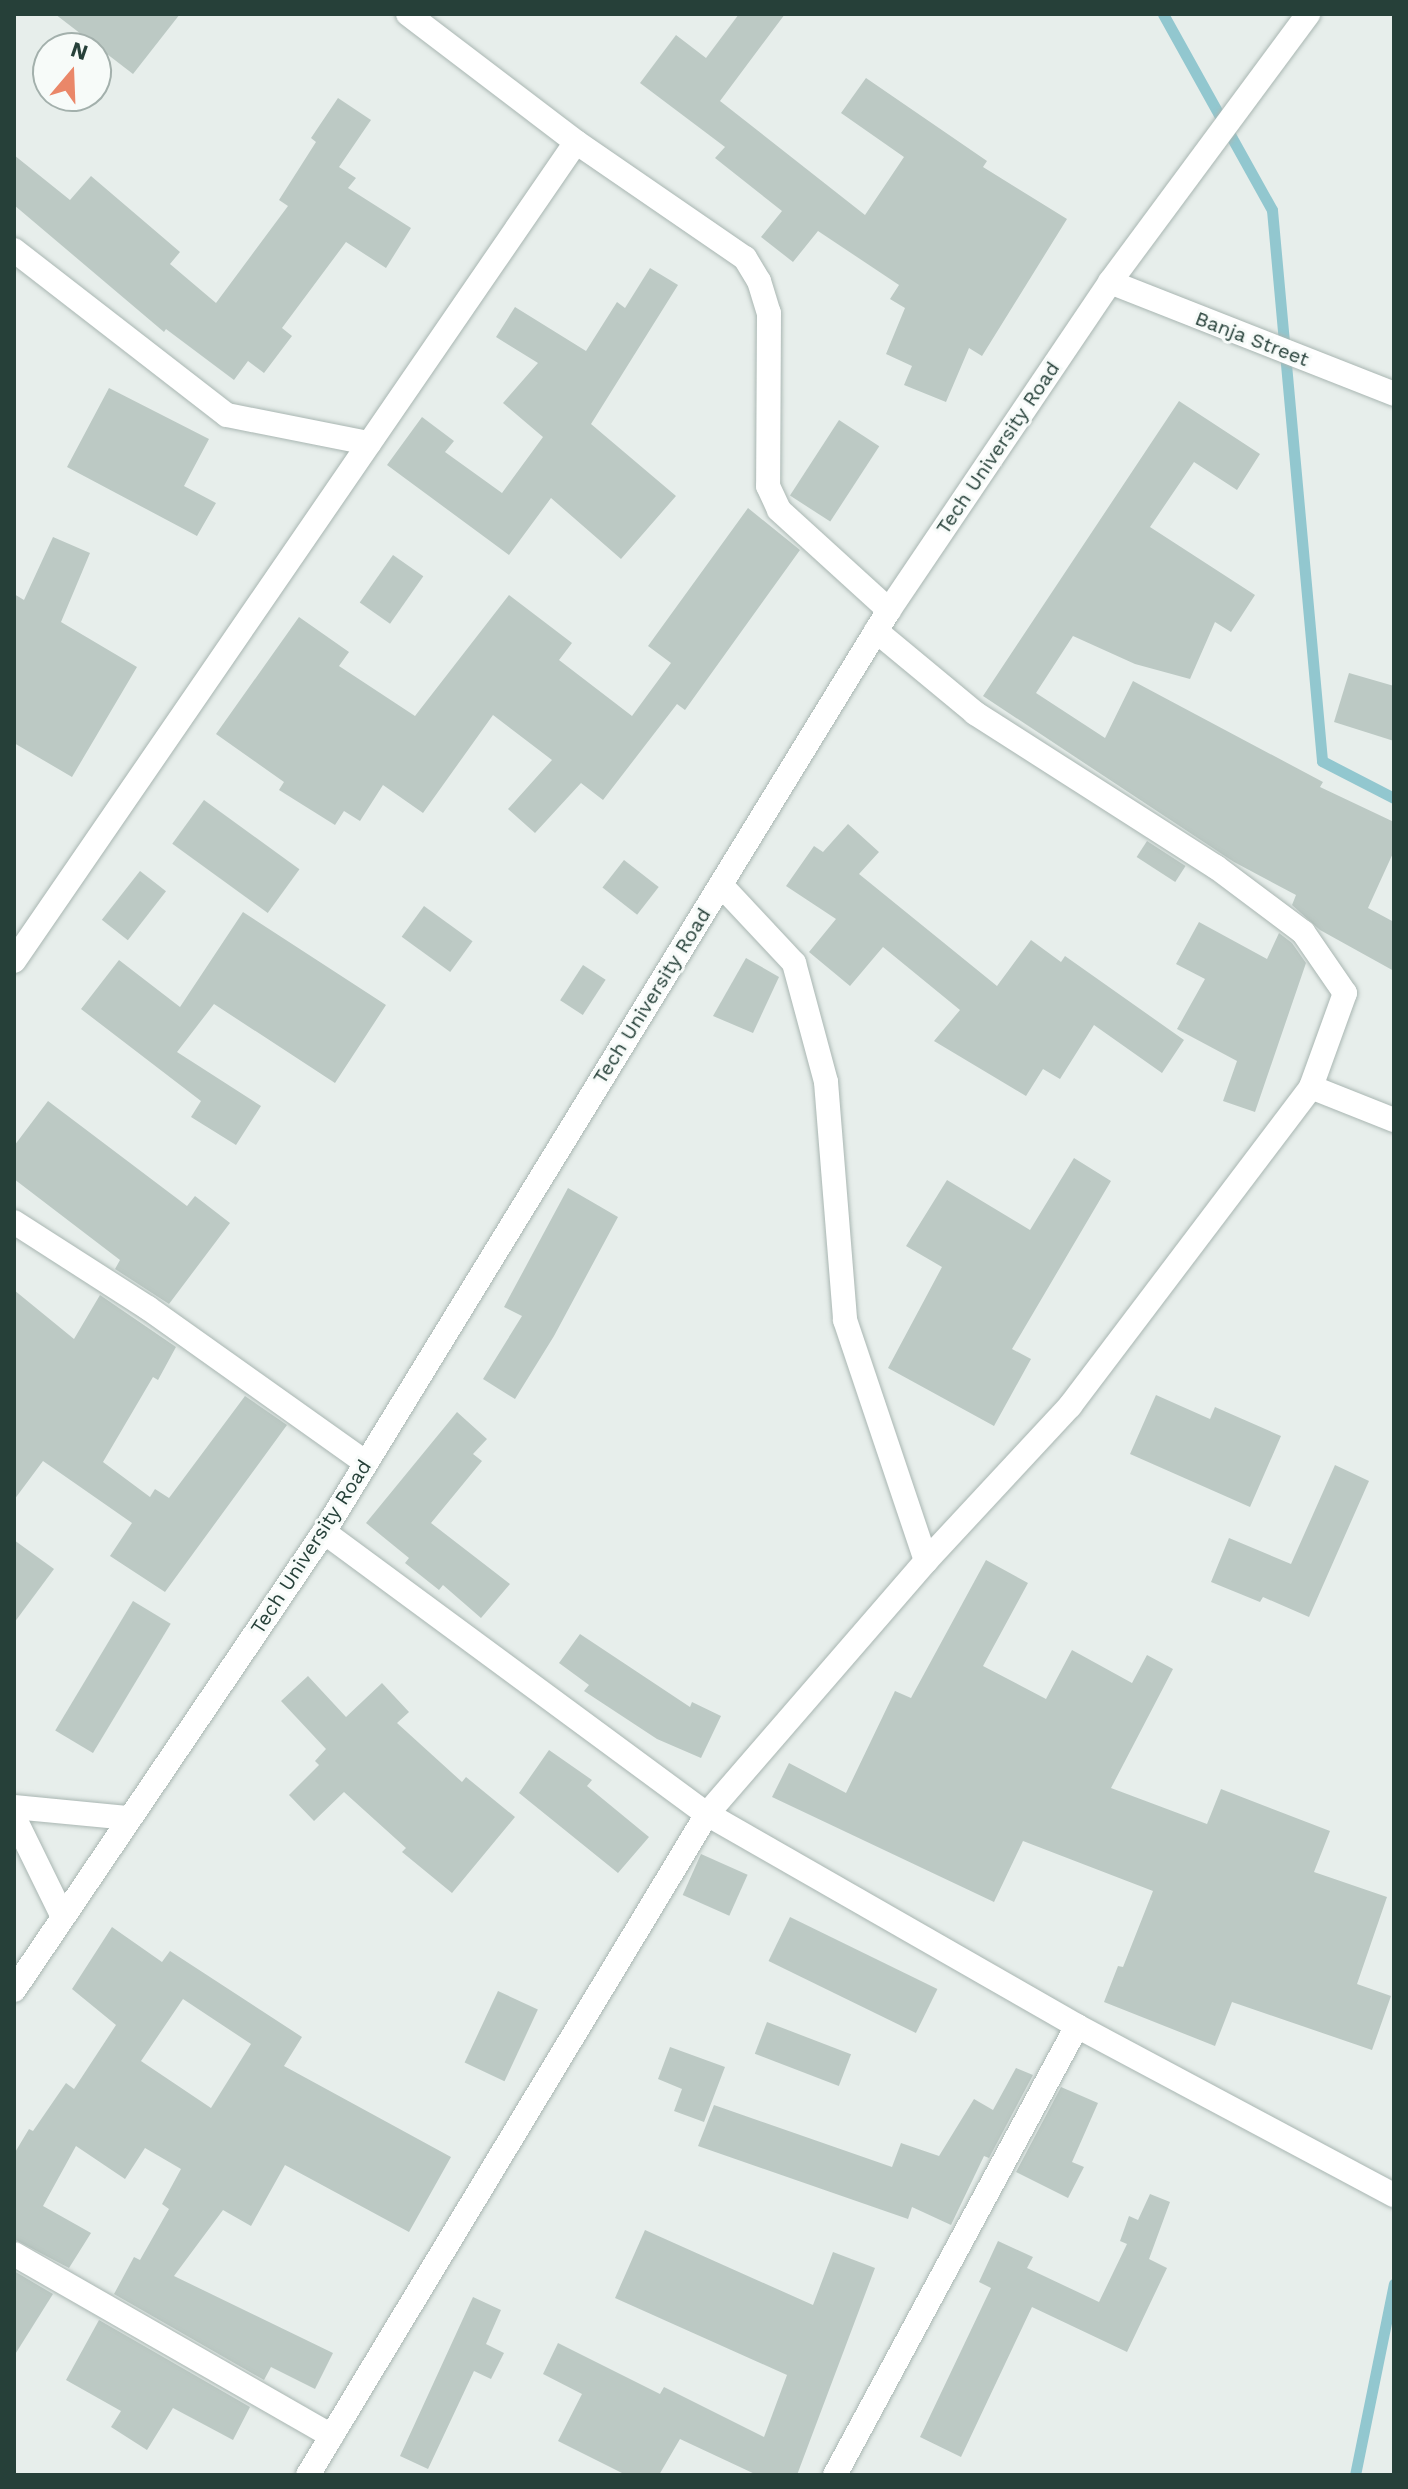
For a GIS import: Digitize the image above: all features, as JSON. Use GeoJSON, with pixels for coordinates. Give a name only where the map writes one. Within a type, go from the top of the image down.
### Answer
{"type":"FeatureCollection","features":[{"type":"Feature","properties":{"kind":"street"},"geometry":{"type":"LineString","coordinates":[[408,14],[576,142],[745,258],[759,281],[769,313],[768,486],[779,510],[889,610]]}},
{"type":"Feature","properties":{"kind":"street","name":"Tech University Road"},"geometry":{"type":"LineString","coordinates":[[14,1990],[324,1532],[889,610],[1110,282],[1308,14]]}},
{"type":"Feature","properties":{"kind":"street"},"geometry":{"type":"LineString","coordinates":[[14,961],[576,142]]}},
{"type":"Feature","properties":{"kind":"street"},"geometry":{"type":"LineString","coordinates":[[14,250],[227,415],[369,443]]}},
{"type":"Feature","properties":{"kind":"street","name":"Banja Street"},"geometry":{"type":"LineString","coordinates":[[1110,282],[1394,394]]}},
{"type":"Feature","properties":{"kind":"street"},"geometry":{"type":"LineString","coordinates":[[308,2475],[707,1814],[926,1561],[1070,1406],[1311,1087],[1345,993],[1303,932],[1216,867],[975,713],[876,631]]}},
{"type":"Feature","properties":{"kind":"street"},"geometry":{"type":"LineString","coordinates":[[721,885],[794,963],[826,1082],[845,1320],[926,1561]]}},
{"type":"Feature","properties":{"kind":"street"},"geometry":{"type":"LineString","coordinates":[[1311,1087],[1394,1120]]}},
{"type":"Feature","properties":{"kind":"street"},"geometry":{"type":"LineString","coordinates":[[14,1222],[148,1308],[366,1463]]}},
{"type":"Feature","properties":{"kind":"street"},"geometry":{"type":"LineString","coordinates":[[324,1532],[707,1814],[1077,2026],[1394,2195]]}},
{"type":"Feature","properties":{"kind":"street"},"geometry":{"type":"LineString","coordinates":[[14,1807],[129,1818]]}},
{"type":"Feature","properties":{"kind":"street"},"geometry":{"type":"LineString","coordinates":[[14,1817],[62,1915]]}},
{"type":"Feature","properties":{"kind":"street"},"geometry":{"type":"LineString","coordinates":[[835,2475],[1077,2026]]}},
{"type":"Feature","properties":{"kind":"street"},"geometry":{"type":"LineString","coordinates":[[14,2254],[332,2436]]}},
{"type":"Feature","properties":{"kind":"building"},"geometry":{"type":"Polygon","coordinates":[[[55,14],[180,14],[133,74],[112,58],[112,32],[78,32],[55,14]]]}},
{"type":"Feature","properties":{"kind":"building"},"geometry":{"type":"Polygon","coordinates":[[[739,14],[785,14],[720,101],[865,215],[904,157],[841,113],[866,78],[987,161],[983,167],[1067,219],[982,356],[969,348],[946,402],[904,385],[912,366],[886,354],[905,308],[890,299],[899,285],[818,231],[793,262],[761,237],[782,211],[715,158],[725,147],[640,83],[676,35],[706,58],[739,14]]]}},
{"type":"Feature","properties":{"kind":"building"},"geometry":{"type":"Polygon","coordinates":[[[338,98],[371,120],[339,167],[356,178],[348,188],[411,228],[386,268],[346,242],[282,328],[292,336],[264,373],[248,361],[234,380],[166,329],[164,332],[14,205],[14,155],[70,200],[91,176],[180,252],[170,264],[216,303],[288,206],[279,200],[316,142],[311,138],[338,98]]]}},
{"type":"Feature","properties":{"kind":"building"},"geometry":{"type":"Polygon","coordinates":[[[650,268],[678,285],[591,424],[676,496],[621,559],[551,498],[509,555],[387,465],[422,417],[454,441],[445,452],[502,493],[543,437],[503,403],[538,363],[496,337],[515,307],[586,351],[617,302],[625,308],[650,268]]]}},
{"type":"Feature","properties":{"kind":"building"},"geometry":{"type":"Polygon","coordinates":[[[109,388],[209,439],[184,486],[216,503],[197,536],[67,467],[109,388]]]}},
{"type":"Feature","properties":{"kind":"building"},"geometry":{"type":"Polygon","coordinates":[[[1179,401],[1260,454],[1237,490],[1194,462],[1150,527],[1255,595],[1231,632],[1215,622],[1190,679],[1135,664],[1073,636],[1036,693],[1105,738],[1133,681],[1323,782],[1320,787],[1394,822],[1394,851],[1368,908],[1394,922],[1394,971],[1320,930],[1292,905],[1296,895],[1234,862],[983,696],[1179,401]]]}},
{"type":"Feature","properties":{"kind":"building"},"geometry":{"type":"Polygon","coordinates":[[[839,420],[879,446],[830,522],[790,495],[839,420]]]}},
{"type":"Feature","properties":{"kind":"building"},"geometry":{"type":"Polygon","coordinates":[[[748,508],[800,550],[685,710],[677,704],[603,800],[581,783],[535,833],[508,809],[552,760],[493,715],[423,813],[383,785],[360,821],[344,811],[335,825],[279,790],[284,782],[216,734],[299,617],[349,652],[339,666],[415,716],[509,595],[572,643],[559,660],[632,716],[671,663],[648,646],[748,508]]]}},
{"type":"Feature","properties":{"kind":"building"},"geometry":{"type":"Polygon","coordinates":[[[53,537],[90,553],[61,622],[137,667],[72,777],[14,743],[14,594],[24,600],[53,537]]]}},
{"type":"Feature","properties":{"kind":"building"},"geometry":{"type":"Polygon","coordinates":[[[393,555],[423,576],[390,624],[360,603],[393,555]]]}},
{"type":"Feature","properties":{"kind":"building"},"geometry":{"type":"Polygon","coordinates":[[[1349,673],[1394,686],[1394,741],[1334,722],[1349,673]]]}},
{"type":"Feature","properties":{"kind":"building"},"geometry":{"type":"Polygon","coordinates":[[[204,800],[299,869],[268,913],[172,844],[204,800]]]}},
{"type":"Feature","properties":{"kind":"building"},"geometry":{"type":"Polygon","coordinates":[[[848,824],[879,852],[859,874],[997,986],[1031,940],[1061,962],[1065,956],[1184,1040],[1162,1073],[1094,1025],[1060,1079],[1043,1069],[1026,1096],[934,1041],[960,1010],[883,947],[850,986],[809,952],[836,919],[786,886],[814,846],[823,852],[848,824]]]}},
{"type":"Feature","properties":{"kind":"building"},"geometry":{"type":"Polygon","coordinates":[[[1147,841],[1186,866],[1175,882],[1137,857],[1147,841]]]}},
{"type":"Feature","properties":{"kind":"building"},"geometry":{"type":"Polygon","coordinates":[[[624,860],[659,887],[637,915],[602,888],[624,860]]]}},
{"type":"Feature","properties":{"kind":"building"},"geometry":{"type":"Polygon","coordinates":[[[140,871],[166,891],[128,940],[102,920],[140,871]]]}},
{"type":"Feature","properties":{"kind":"building"},"geometry":{"type":"Polygon","coordinates":[[[424,906],[473,941],[450,972],[402,937],[424,906]]]}},
{"type":"Feature","properties":{"kind":"building"},"geometry":{"type":"Polygon","coordinates":[[[243,912],[386,1005],[335,1083],[214,1004],[177,1052],[261,1106],[236,1145],[191,1117],[201,1101],[81,1009],[119,960],[180,1007],[243,912]]]}},
{"type":"Feature","properties":{"kind":"building"},"geometry":{"type":"Polygon","coordinates":[[[1199,922],[1267,959],[1279,933],[1292,943],[1306,963],[1255,1112],[1223,1101],[1237,1061],[1177,1029],[1205,979],[1176,964],[1199,922]]]}},
{"type":"Feature","properties":{"kind":"building"},"geometry":{"type":"Polygon","coordinates":[[[746,958],[779,977],[753,1033],[713,1016],[746,958]]]}},
{"type":"Feature","properties":{"kind":"building"},"geometry":{"type":"Polygon","coordinates":[[[583,965],[606,980],[583,1015],[560,1000],[583,965]]]}},
{"type":"Feature","properties":{"kind":"building"},"geometry":{"type":"Polygon","coordinates":[[[48,1101],[187,1206],[195,1196],[230,1223],[169,1304],[115,1269],[120,1260],[14,1179],[14,1146],[48,1101]]]}},
{"type":"Feature","properties":{"kind":"building"},"geometry":{"type":"Polygon","coordinates":[[[1074,1158],[1111,1181],[1012,1349],[1031,1359],[994,1426],[888,1368],[942,1267],[906,1246],[947,1180],[1030,1230],[1074,1158]]]}},
{"type":"Feature","properties":{"kind":"building"},"geometry":{"type":"Polygon","coordinates":[[[568,1188],[618,1217],[554,1336],[515,1399],[483,1379],[522,1316],[504,1307],[568,1188]]]}},
{"type":"Feature","properties":{"kind":"building"},"geometry":{"type":"Polygon","coordinates":[[[14,1290],[74,1339],[100,1295],[176,1347],[158,1380],[153,1377],[103,1462],[150,1497],[155,1489],[169,1498],[245,1396],[287,1425],[165,1592],[110,1556],[132,1523],[43,1461],[14,1500],[14,1290]]]}},
{"type":"Feature","properties":{"kind":"building"},"geometry":{"type":"Polygon","coordinates":[[[1156,1395],[1210,1419],[1215,1407],[1281,1436],[1250,1507],[1130,1454],[1156,1395]]]}},
{"type":"Feature","properties":{"kind":"building"},"geometry":{"type":"Polygon","coordinates":[[[457,1412],[487,1439],[473,1454],[482,1461],[431,1523],[510,1584],[481,1618],[443,1585],[439,1590],[405,1563],[409,1558],[366,1523],[457,1412]]]}},
{"type":"Feature","properties":{"kind":"building"},"geometry":{"type":"Polygon","coordinates":[[[1335,1465],[1369,1481],[1309,1617],[1263,1597],[1260,1602],[1211,1582],[1229,1538],[1291,1564],[1335,1465]]]}},
{"type":"Feature","properties":{"kind":"building"},"geometry":{"type":"Polygon","coordinates":[[[14,1540],[54,1569],[14,1623],[14,1540]]]}},
{"type":"Feature","properties":{"kind":"building"},"geometry":{"type":"Polygon","coordinates":[[[986,1560],[1028,1583],[983,1666],[1046,1699],[1072,1650],[1132,1683],[1147,1655],[1173,1669],[1111,1788],[1207,1824],[1221,1789],[1330,1831],[1314,1872],[1387,1897],[1357,1984],[1391,1996],[1372,2050],[1232,2002],[1215,2046],[1104,2002],[1118,1966],[1123,1967],[1153,1891],[1023,1841],[994,1902],[772,1797],[789,1763],[846,1793],[895,1691],[911,1698],[986,1560]]]}},
{"type":"Feature","properties":{"kind":"building"},"geometry":{"type":"Polygon","coordinates":[[[133,1601],[171,1624],[93,1753],[55,1730],[133,1601]]]}},
{"type":"Feature","properties":{"kind":"building"},"geometry":{"type":"Polygon","coordinates":[[[580,1634],[690,1707],[692,1702],[721,1716],[701,1758],[657,1739],[584,1691],[589,1685],[559,1663],[580,1634]]]}},
{"type":"Feature","properties":{"kind":"building"},"geometry":{"type":"Polygon","coordinates":[[[308,1676],[346,1717],[382,1683],[409,1712],[397,1723],[462,1782],[466,1777],[515,1817],[452,1893],[402,1852],[406,1848],[344,1792],[314,1821],[289,1795],[319,1765],[315,1761],[326,1749],[281,1701],[308,1676]]]}},
{"type":"Feature","properties":{"kind":"building"},"geometry":{"type":"Polygon","coordinates":[[[549,1750],[592,1780],[587,1786],[649,1837],[618,1873],[519,1793],[549,1750]]]}},
{"type":"Feature","properties":{"kind":"building"},"geometry":{"type":"Polygon","coordinates":[[[701,1854],[748,1875],[729,1916],[683,1895],[701,1854]]]}},
{"type":"Feature","properties":{"kind":"building"},"geometry":{"type":"Polygon","coordinates":[[[790,1917],[937,1989],[916,2033],[769,1961],[790,1917]]]}},
{"type":"Feature","properties":{"kind":"building"},"geometry":{"type":"Polygon","coordinates":[[[112,1927],[162,1962],[170,1951],[302,2037],[284,2066],[451,2157],[409,2232],[285,2165],[251,2226],[223,2210],[174,2276],[333,2353],[315,2389],[271,2367],[264,2380],[114,2294],[134,2257],[140,2260],[169,2209],[162,2204],[181,2169],[145,2148],[125,2179],[76,2146],[43,2206],[91,2233],[69,2268],[14,2239],[14,2154],[29,2129],[33,2131],[66,2083],[74,2089],[116,2025],[72,1989],[112,1927]],[[183,1999],[141,2061],[211,2108],[251,2044],[183,1999]]]}},
{"type":"Feature","properties":{"kind":"building"},"geometry":{"type":"Polygon","coordinates":[[[498,1991],[538,2010],[504,2081],[465,2063],[498,1991]]]}},
{"type":"Feature","properties":{"kind":"building"},"geometry":{"type":"Polygon","coordinates":[[[767,2022],[851,2054],[839,2086],[755,2054],[767,2022]]]}},
{"type":"Feature","properties":{"kind":"building"},"geometry":{"type":"Polygon","coordinates":[[[670,2047],[725,2067],[704,2122],[674,2111],[682,2089],[658,2079],[670,2047]]]}},
{"type":"Feature","properties":{"kind":"building"},"geometry":{"type":"Polygon","coordinates":[[[1016,2068],[1033,2075],[989,2158],[984,2156],[951,2225],[912,2207],[908,2219],[698,2146],[714,2105],[892,2167],[901,2143],[939,2156],[974,2099],[993,2110],[1016,2068]]]}},
{"type":"Feature","properties":{"kind":"building"},"geometry":{"type":"Polygon","coordinates":[[[1061,2087],[1098,2103],[1072,2162],[1084,2167],[1068,2198],[1016,2172],[1061,2087]]]}},
{"type":"Feature","properties":{"kind":"building"},"geometry":{"type":"Polygon","coordinates":[[[1150,2194],[1170,2202],[1149,2259],[1167,2268],[1127,2352],[1032,2307],[961,2457],[920,2437],[991,2288],[979,2282],[998,2241],[1033,2257],[1027,2268],[1099,2302],[1127,2244],[1120,2241],[1129,2216],[1138,2220],[1150,2194]]]}},
{"type":"Feature","properties":{"kind":"building"},"geometry":{"type":"Polygon","coordinates":[[[645,2230],[813,2305],[833,2252],[875,2268],[797,2475],[757,2475],[680,2439],[659,2475],[626,2475],[558,2441],[582,2394],[543,2374],[558,2343],[660,2394],[664,2387],[764,2437],[787,2375],[615,2298],[645,2230]]]}},
{"type":"Feature","properties":{"kind":"building"},"geometry":{"type":"Polygon","coordinates":[[[14,2271],[53,2294],[14,2356],[14,2271]]]}},
{"type":"Feature","properties":{"kind":"building"},"geometry":{"type":"Polygon","coordinates":[[[473,2297],[501,2310],[486,2344],[504,2353],[491,2379],[474,2371],[428,2469],[400,2456],[473,2297]]]}},
{"type":"Feature","properties":{"kind":"building"},"geometry":{"type":"Polygon","coordinates":[[[99,2320],[250,2407],[233,2440],[173,2408],[147,2450],[111,2427],[121,2411],[66,2380],[99,2320]]]}},
{"type":"Feature","properties":{"kind":"waterway"},"geometry":{"type":"LineString","coordinates":[[1163,14],[1272,210],[1322,761],[1394,798]]}},
{"type":"Feature","properties":{"kind":"waterway"},"geometry":{"type":"LineString","coordinates":[[1355,2475],[1394,2284]]}}]}
